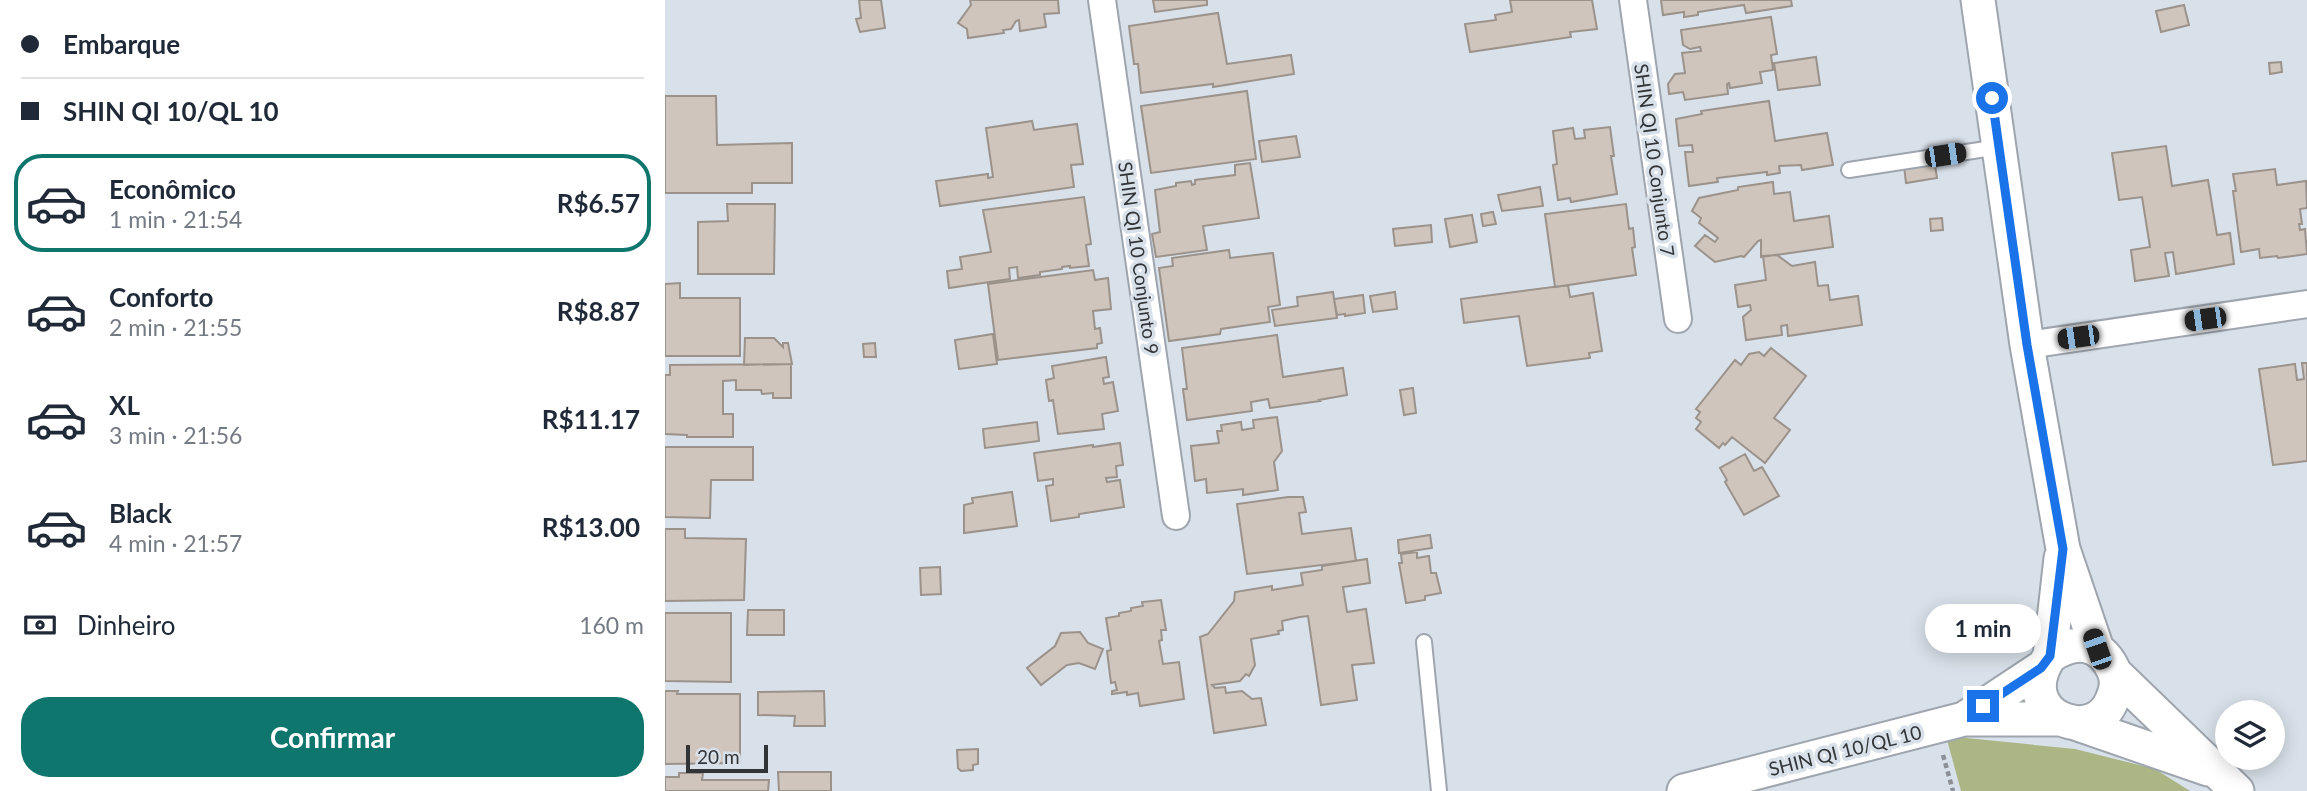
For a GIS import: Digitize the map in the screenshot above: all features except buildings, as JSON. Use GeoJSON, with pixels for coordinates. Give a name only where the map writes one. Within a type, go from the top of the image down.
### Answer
{"type":"FeatureCollection","features":[{"type":"Feature","properties":{"kind":"street","name":"SHIN QI 10 Conjunto 9"},"geometry":{"type":"LineString","coordinates":[[1102,0],[1176,516]]}},
{"type":"Feature","properties":{"kind":"street","name":"SHIN QI 10 Conjunto 7"},"geometry":{"type":"LineString","coordinates":[[1633,0],[1678,319]]}},
{"type":"Feature","properties":{"kind":"street"},"geometry":{"type":"LineString","coordinates":[[1978,0],[2027,345],[2063,549],[2117,689],[2110,708],[2094,720],[2068,721]]}},
{"type":"Feature","properties":{"kind":"street"},"geometry":{"type":"LineString","coordinates":[[2027,345],[2307,304]]}},
{"type":"Feature","properties":{"kind":"street"},"geometry":{"type":"LineString","coordinates":[[2063,549],[2046,662],[2038,683],[2041,699],[2049,711],[2068,721],[2228,782]]}},
{"type":"Feature","properties":{"kind":"street"},"geometry":{"type":"LineString","coordinates":[[2046,662],[2064,647],[2081,644],[2106,661],[2228,782]]}},
{"type":"Feature","properties":{"kind":"street","name":"SHIN QI 10/QL 10"},"geometry":{"type":"LineString","coordinates":[[1950,723],[2046,662]]}},
{"type":"Feature","properties":{"kind":"street","name":"SHIN QI 10/QL 10"},"geometry":{"type":"LineString","coordinates":[[1684,791],[1950,723],[2068,721]]}},
{"type":"Feature","properties":{"kind":"lane"},"geometry":{"type":"LineString","coordinates":[[1849,170],[1999,147]]}},
{"type":"Feature","properties":{"kind":"lane"},"geometry":{"type":"LineString","coordinates":[[1424,642],[1439,791]]}},
{"type":"Feature","properties":{"kind":"path"},"geometry":{"type":"LineString","coordinates":[[1950,723],[1953,791]]}},
{"type":"Feature","properties":{"kind":"green space"},"geometry":{"type":"Polygon","coordinates":[[[1946,736],[2075,749],[2155,769],[2190,791],[1961,791],[1946,736]]]}},
{"type":"Feature","properties":{"kind":"route"},"geometry":{"type":"LineString","coordinates":[[1983,706],[2041,668],[2050,656],[2063,549],[2027,345],[1992,98]]}}]}
